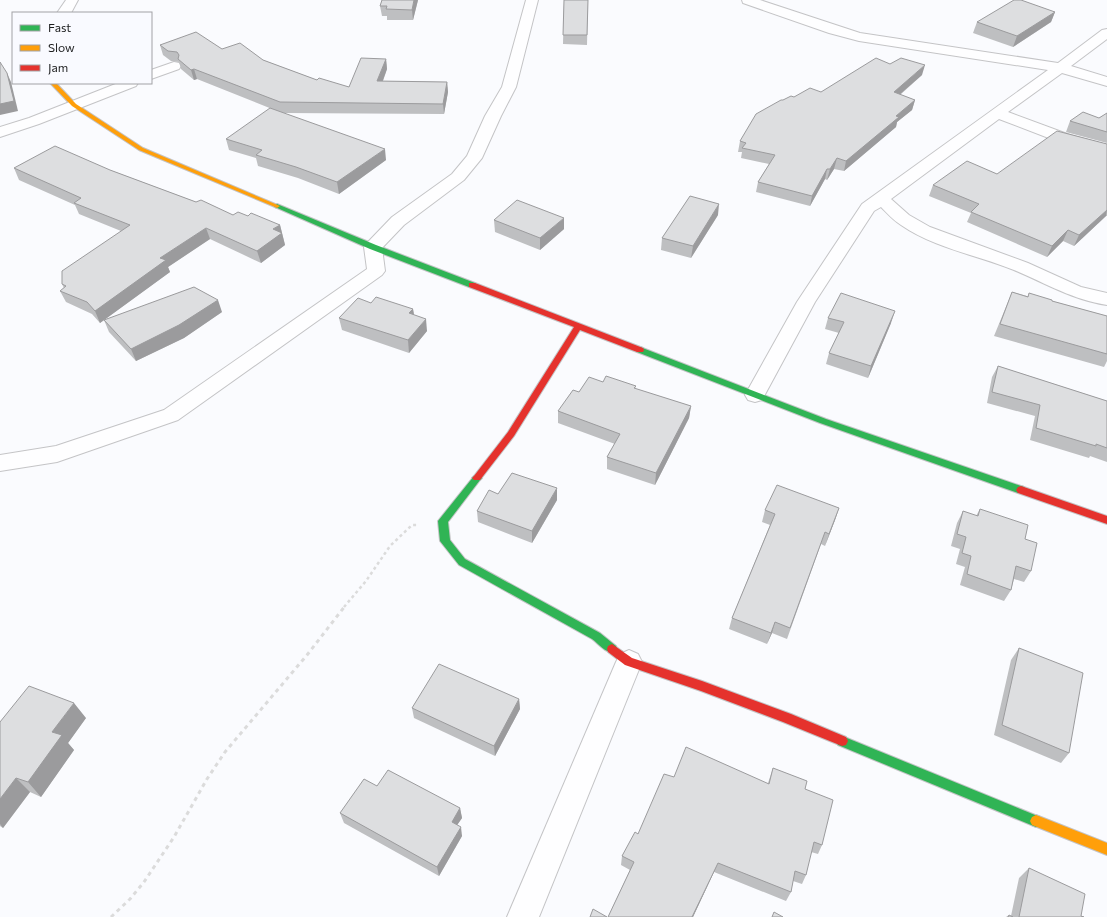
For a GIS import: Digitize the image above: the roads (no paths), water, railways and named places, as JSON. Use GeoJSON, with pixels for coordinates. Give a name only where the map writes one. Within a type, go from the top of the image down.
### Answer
{"type":"FeatureCollection","features":[{"type":"Feature","properties":{"kind":"street"},"geometry":{"type":"LineString","coordinates":[[65,12],[72,0]]}},
{"type":"Feature","properties":{"kind":"street"},"geometry":{"type":"LineString","coordinates":[[373,247],[398,221],[458,177],[474,158],[493,116],[510,87],[532,0]]}},
{"type":"Feature","properties":{"kind":"street"},"geometry":{"type":"LineString","coordinates":[[748,0],[834,30],[859,37],[1059,67],[1107,82]]}},
{"type":"Feature","properties":{"kind":"street"},"geometry":{"type":"LineString","coordinates":[[755,395],[806,302],[868,208],[1107,32]]}},
{"type":"Feature","properties":{"kind":"street"},"geometry":{"type":"LineString","coordinates":[[152,75],[174,66]]}},
{"type":"Feature","properties":{"kind":"street"},"geometry":{"type":"LineString","coordinates":[[54,84],[74,105],[141,149],[373,247],[823,422],[1107,520]]}},
{"type":"Feature","properties":{"kind":"street"},"geometry":{"type":"LineString","coordinates":[[0,132],[15,128],[128,84]]}},
{"type":"Feature","properties":{"kind":"street"},"geometry":{"type":"LineString","coordinates":[[997,113],[1056,136],[1090,147],[1107,150]]}},
{"type":"Feature","properties":{"kind":"street"},"geometry":{"type":"LineString","coordinates":[[881,198],[910,223],[927,232],[1021,266],[1075,291],[1089,296],[1107,299]]}},
{"type":"Feature","properties":{"kind":"street"},"geometry":{"type":"LineString","coordinates":[[0,463],[58,454],[171,415],[376,271],[373,247]]}},
{"type":"Feature","properties":{"kind":"street"},"geometry":{"type":"LineString","coordinates":[[578,327],[511,434],[443,521],[445,541],[462,562],[596,636],[629,662],[702,686],[787,718],[986,801],[1107,849]]}},
{"type":"Feature","properties":{"kind":"street"},"geometry":{"type":"LineString","coordinates":[[523,917],[629,662]]}}]}
